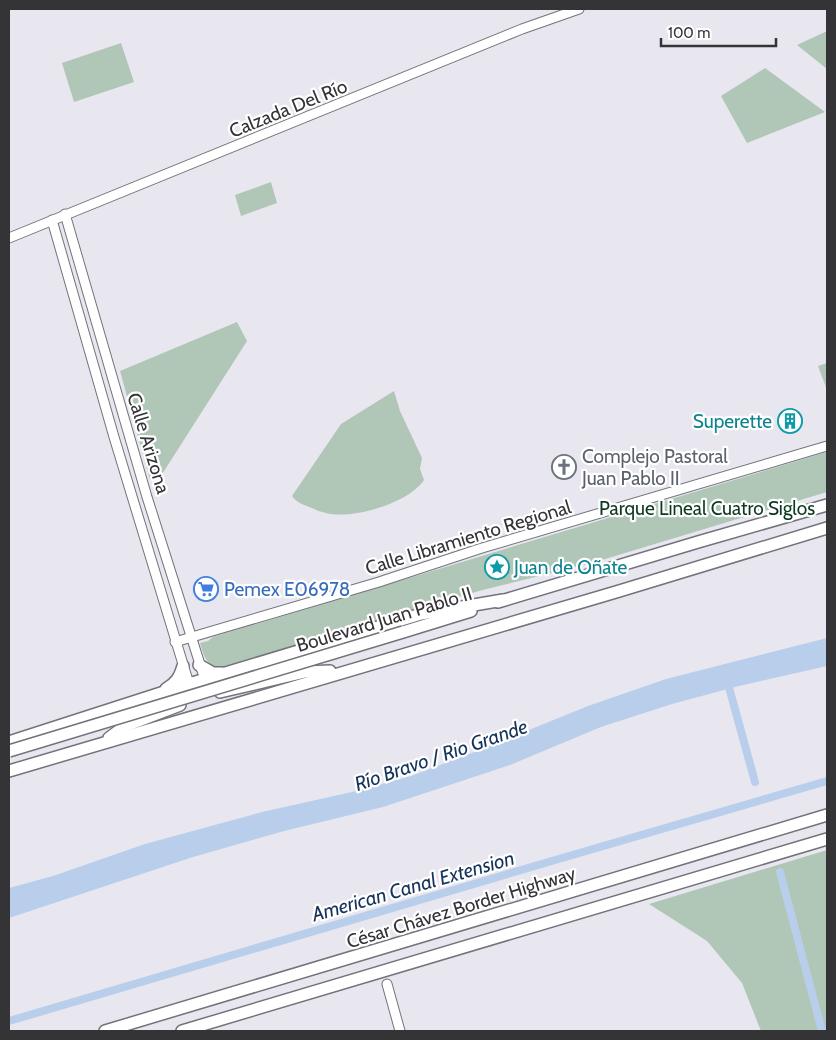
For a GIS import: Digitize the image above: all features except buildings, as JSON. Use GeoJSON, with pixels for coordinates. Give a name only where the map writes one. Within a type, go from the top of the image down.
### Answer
{"type":"FeatureCollection","features":[{"type":"Feature","properties":{"kind":"highway","name":"Boulevard Juan Pablo II"},"geometry":{"type":"LineString","coordinates":[[9,751],[503,600],[827,505]]}},
{"type":"Feature","properties":{"kind":"highway","name":"Boulevard Juan Pablo II"},"geometry":{"type":"LineString","coordinates":[[9,771],[827,528]]}},
{"type":"Feature","properties":{"kind":"highway"},"geometry":{"type":"LineString","coordinates":[[9,742],[154,696],[193,688],[205,680],[421,614],[503,600]]}},
{"type":"Feature","properties":{"kind":"highway"},"geometry":{"type":"LineString","coordinates":[[199,665],[213,672],[229,673]]}},
{"type":"Feature","properties":{"kind":"highway"},"geometry":{"type":"LineString","coordinates":[[154,696],[176,682],[183,666]]}},
{"type":"Feature","properties":{"kind":"highway"},"geometry":{"type":"LineString","coordinates":[[193,688],[212,693],[223,692],[305,672],[347,671]]}},
{"type":"Feature","properties":{"kind":"highway"},"geometry":{"type":"LineString","coordinates":[[101,743],[125,726],[189,700],[193,688]]}},
{"type":"Feature","properties":{"kind":"highway","name":"César Chávez Border Highway"},"geometry":{"type":"LineString","coordinates":[[104,1031],[827,815]]}},
{"type":"Feature","properties":{"kind":"highway","name":"César Chávez Border Highway"},"geometry":{"type":"LineString","coordinates":[[182,1031],[827,839]]}},
{"type":"Feature","properties":{"kind":"street","name":"Calzada Del Río"},"geometry":{"type":"LineString","coordinates":[[9,238],[522,29],[579,9]]}},
{"type":"Feature","properties":{"kind":"street","name":"Calle Arizona"},"geometry":{"type":"LineString","coordinates":[[65,214],[147,497],[169,561],[190,638],[205,680]]}},
{"type":"Feature","properties":{"kind":"street","name":"Calle Arizona"},"geometry":{"type":"LineString","coordinates":[[52,220],[98,384],[175,642],[193,688]]}},
{"type":"Feature","properties":{"kind":"street","name":"Calle Libramiento Regional"},"geometry":{"type":"LineString","coordinates":[[175,642],[379,582],[482,548],[827,446]]}},
{"type":"Feature","properties":{"kind":"street"},"geometry":{"type":"LineString","coordinates":[[386,984],[400,1031]]}},
{"type":"Feature","properties":{"kind":"green space"},"geometry":{"type":"Polygon","coordinates":[[[827,31],[827,69],[797,45],[827,31]]]}},
{"type":"Feature","properties":{"kind":"green space"},"geometry":{"type":"Polygon","coordinates":[[[121,43],[134,82],[74,102],[62,63],[121,43]]]}},
{"type":"Feature","properties":{"kind":"green space"},"geometry":{"type":"Polygon","coordinates":[[[765,68],[825,112],[747,143],[721,96],[765,68]]]}},
{"type":"Feature","properties":{"kind":"green space"},"geometry":{"type":"Polygon","coordinates":[[[271,182],[277,203],[241,216],[235,195],[271,182]]]}},
{"type":"Feature","properties":{"kind":"green space"},"geometry":{"type":"Polygon","coordinates":[[[237,322],[247,341],[159,479],[150,480],[120,371],[237,322]]]}},
{"type":"Feature","properties":{"kind":"green space"},"geometry":{"type":"Polygon","coordinates":[[[827,363],[827,390],[818,366],[827,363]]]}},
{"type":"Feature","properties":{"kind":"green space"},"geometry":{"type":"Polygon","coordinates":[[[394,391],[400,411],[422,458],[420,469],[424,480],[417,488],[406,496],[379,508],[350,514],[324,513],[303,505],[296,500],[292,496],[341,424],[394,391]]]}},
{"type":"Feature","properties":{"kind":"green space","name":"Parque Lineal Cuatro Siglos"},"geometry":{"type":"Polygon","coordinates":[[[827,452],[827,492],[592,563],[479,591],[223,667],[210,664],[201,648],[200,643],[208,641],[213,637],[827,452]]]}},
{"type":"Feature","properties":{"kind":"green space"},"geometry":{"type":"Polygon","coordinates":[[[827,850],[827,1031],[761,1031],[742,983],[707,941],[649,904],[827,850]]]}},
{"type":"Feature","properties":{"kind":"water"},"geometry":{"type":"Polygon","coordinates":[[[827,638],[827,666],[739,686],[672,704],[601,727],[510,765],[383,807],[284,831],[193,857],[9,918],[9,888],[53,876],[145,844],[262,812],[352,792],[411,776],[588,706],[666,679],[827,638]]]}},
{"type":"Feature","properties":{"kind":"waterway"},"geometry":{"type":"LineString","coordinates":[[727,680],[755,782]]}},
{"type":"Feature","properties":{"kind":"waterway","name":"American Canal Extension"},"geometry":{"type":"LineString","coordinates":[[9,1021],[827,781]]}},
{"type":"Feature","properties":{"kind":"waterway"},"geometry":{"type":"LineString","coordinates":[[780,872],[822,1031]]}},
{"type":"Feature","properties":{"kind":"place","name":"Superette"},"geometry":{"type":"Point","coordinates":[790,421]}},
{"type":"Feature","properties":{"kind":"place","name":"Complejo Pastoral Juan Pablo II"},"geometry":{"type":"Point","coordinates":[564,467]}},
{"type":"Feature","properties":{"kind":"place","name":"Juan de Oñate"},"geometry":{"type":"Point","coordinates":[497,567]}},
{"type":"Feature","properties":{"kind":"place","name":"Pemex E06978"},"geometry":{"type":"Point","coordinates":[206,589]}},
{"type":"Feature","properties":{"kind":"water label","name":"Río Bravo / Rio Grande"},"geometry":{"type":"Point","coordinates":[441,755]}}]}
